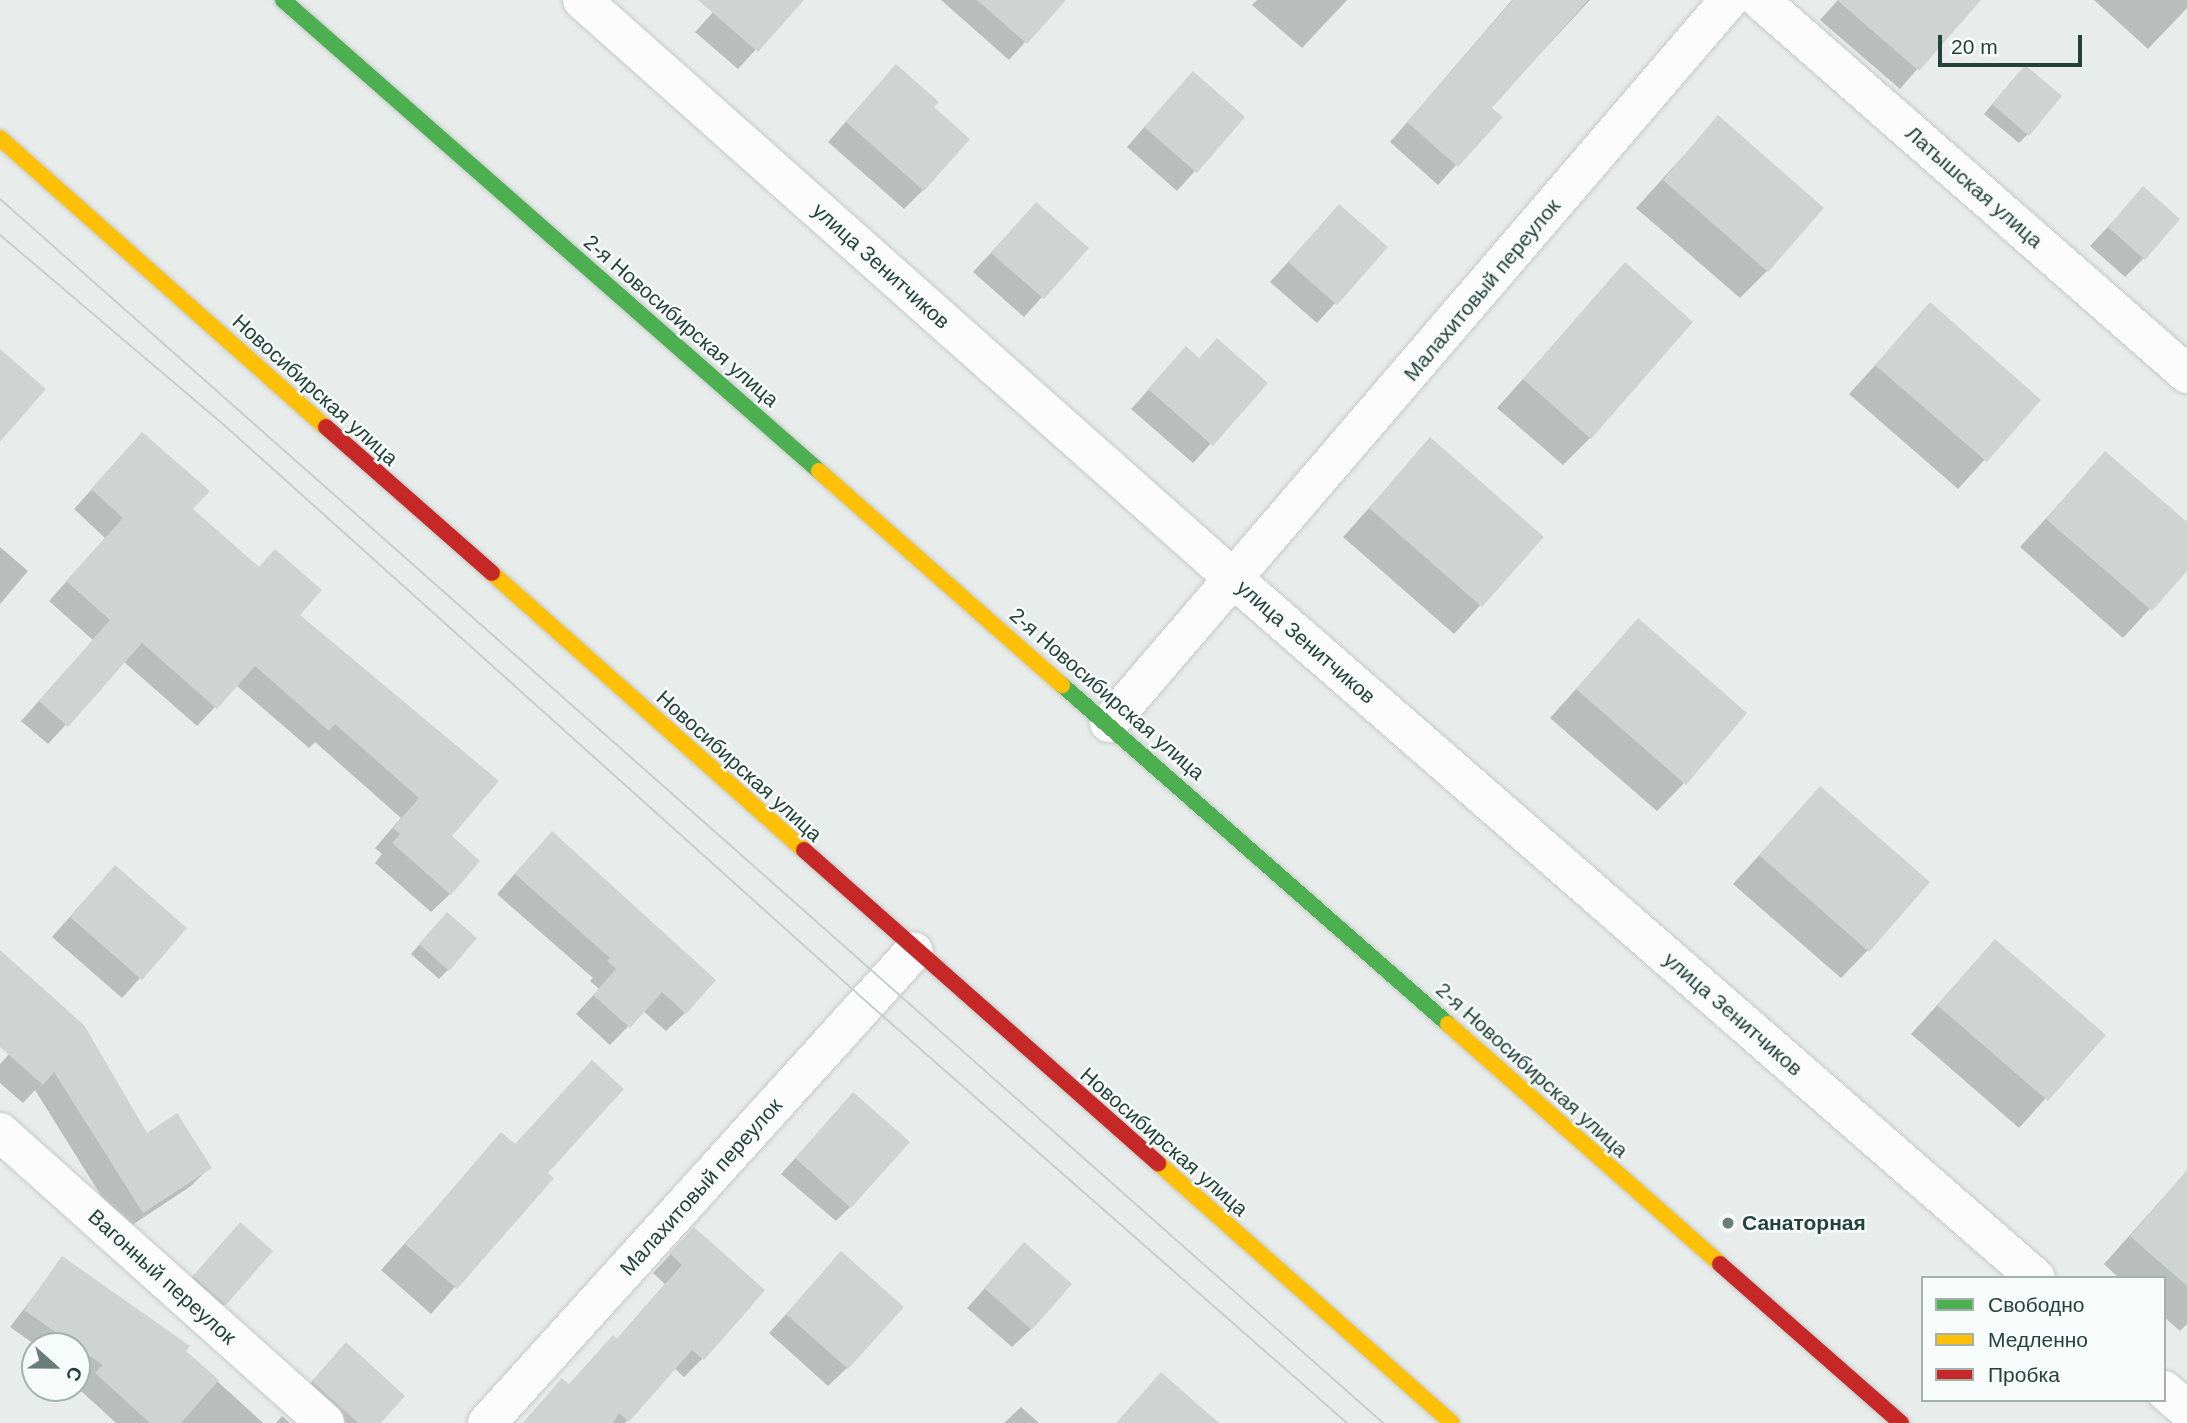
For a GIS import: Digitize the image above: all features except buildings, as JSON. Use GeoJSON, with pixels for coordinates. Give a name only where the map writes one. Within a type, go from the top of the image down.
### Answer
{"type":"FeatureCollection","features":[{"type":"Feature","properties":{"kind":"main road","name":"2-я Новосибирская улица"},"geometry":{"type":"LineString","coordinates":[[283,0],[1109,723],[1901,1423]]}},
{"type":"Feature","properties":{"kind":"main road","name":"Новосибирская улица"},"geometry":{"type":"LineString","coordinates":[[0,138],[914,951],[1452,1423]]}},
{"type":"Feature","properties":{"kind":"street","name":"улица Зенитчиков"},"geometry":{"type":"LineString","coordinates":[[582,0],[1235,580],[2034,1276]]}},
{"type":"Feature","properties":{"kind":"street","name":"Малахитовый переулок"},"geometry":{"type":"LineString","coordinates":[[1109,723],[1235,580],[1729,0]]}},
{"type":"Feature","properties":{"kind":"street","name":"Латышская улица"},"geometry":{"type":"LineString","coordinates":[[1760,0],[2187,374]]}},
{"type":"Feature","properties":{"kind":"street","name":"Малахитовый переулок"},"geometry":{"type":"LineString","coordinates":[[486,1423],[914,951]]}},
{"type":"Feature","properties":{"kind":"street","name":"Вагонный переулок"},"geometry":{"type":"LineString","coordinates":[[0,1132],[325,1423]]}},
{"type":"Feature","properties":{"kind":"street"},"geometry":{"type":"LineString","coordinates":[[2166,1392],[2187,1410]]}},
{"type":"Feature","properties":{"kind":"tram line"},"geometry":{"type":"LineString","coordinates":[[0,199],[1383,1423]]}},
{"type":"Feature","properties":{"kind":"tram line"},"geometry":{"type":"LineString","coordinates":[[0,235],[224,425],[869,1004],[1347,1423]]}},
{"type":"Feature","properties":{"kind":"traffic: fast"},"geometry":{"type":"LineString","coordinates":[[283,0],[819,471]]}},
{"type":"Feature","properties":{"kind":"traffic: fast"},"geometry":{"type":"LineString","coordinates":[[1062,685],[1448,1024]]}},
{"type":"Feature","properties":{"kind":"traffic: slow"},"geometry":{"type":"LineString","coordinates":[[0,138],[326,427]]}},
{"type":"Feature","properties":{"kind":"traffic: slow"},"geometry":{"type":"LineString","coordinates":[[819,471],[1062,685]]}},
{"type":"Feature","properties":{"kind":"traffic: slow"},"geometry":{"type":"LineString","coordinates":[[492,573],[804,850]]}},
{"type":"Feature","properties":{"kind":"traffic: slow"},"geometry":{"type":"LineString","coordinates":[[1448,1024],[1720,1264]]}},
{"type":"Feature","properties":{"kind":"traffic: slow"},"geometry":{"type":"LineString","coordinates":[[1158,1163],[1452,1423]]}},
{"type":"Feature","properties":{"kind":"traffic: jam"},"geometry":{"type":"LineString","coordinates":[[326,427],[492,573]]}},
{"type":"Feature","properties":{"kind":"traffic: jam"},"geometry":{"type":"LineString","coordinates":[[804,850],[1158,1163]]}},
{"type":"Feature","properties":{"kind":"traffic: jam"},"geometry":{"type":"LineString","coordinates":[[1720,1264],[1901,1423]]}},
{"type":"Feature","properties":{"kind":"place","name":"Санаторная"},"geometry":{"type":"Point","coordinates":[1728,1223]}}]}
